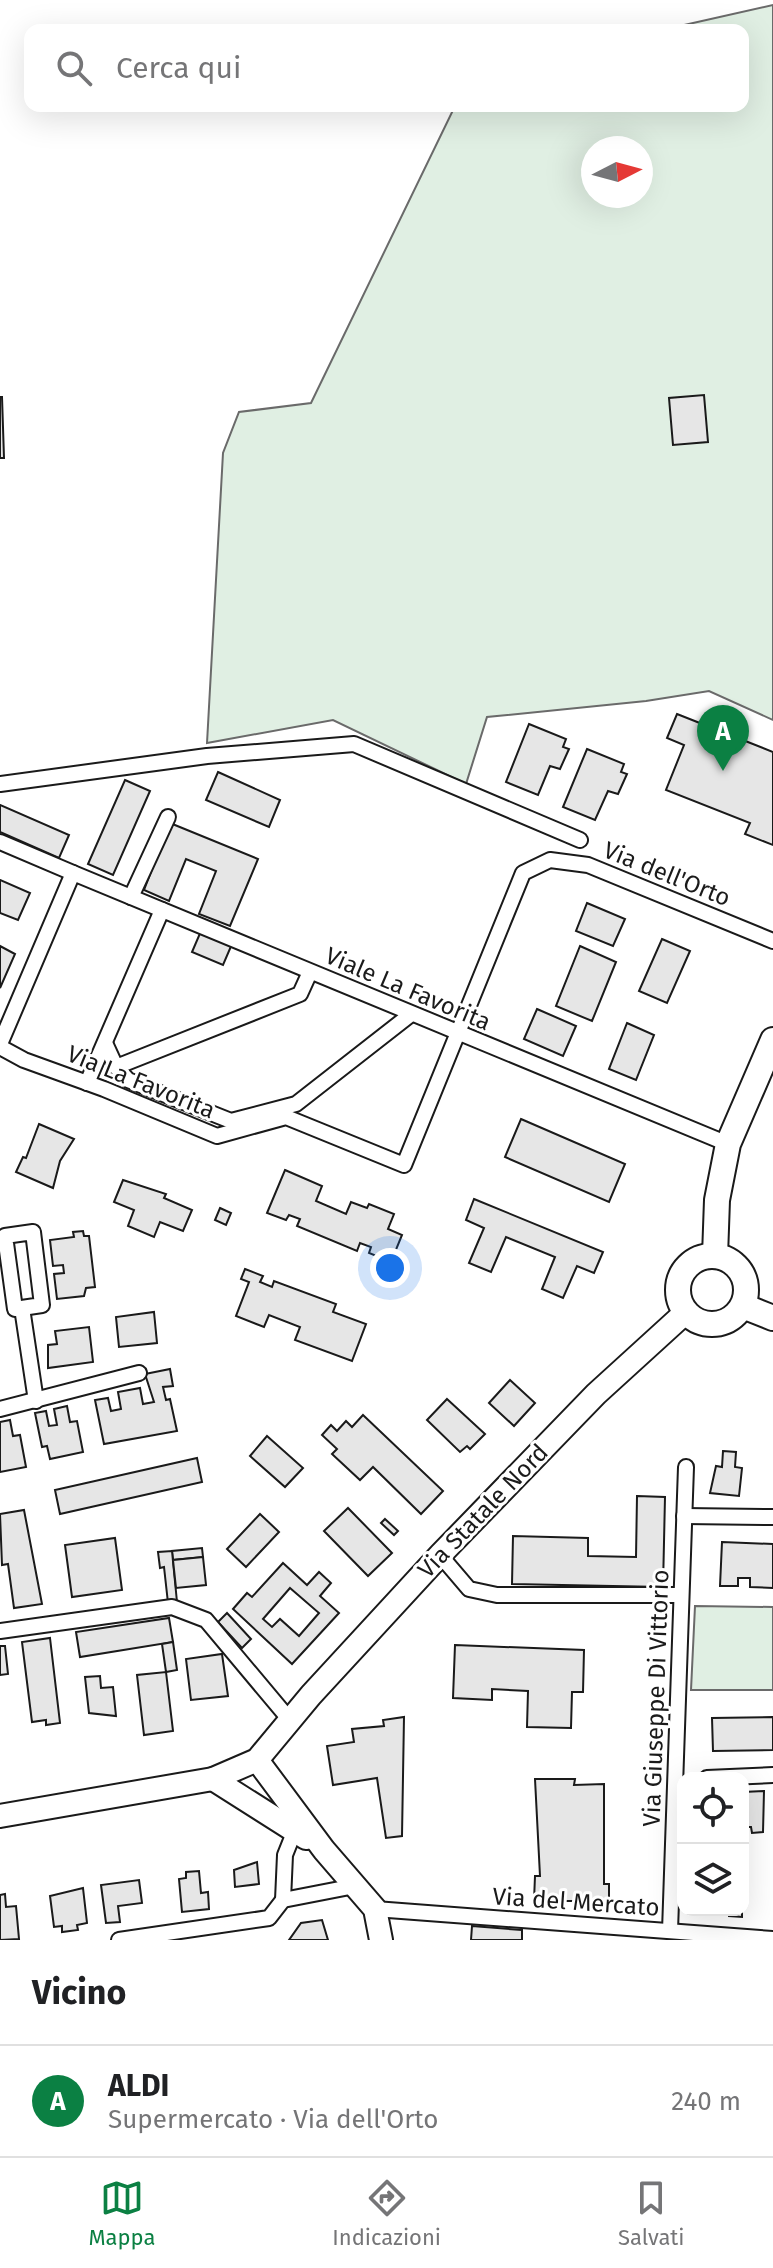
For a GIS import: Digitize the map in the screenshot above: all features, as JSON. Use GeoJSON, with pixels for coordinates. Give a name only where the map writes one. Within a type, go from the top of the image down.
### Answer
{"type":"FeatureCollection","features":[{"type":"Feature","properties":{"kind":"main road"},"geometry":{"type":"LineString","coordinates":[[715,1256],[717,1200],[728,1144],[773,1040]]}},
{"type":"Feature","properties":{"kind":"main road"},"geometry":{"type":"LineString","coordinates":[[715,1256],[726,1259],[742,1274],[746,1284],[743,1306],[720,1324],[702,1323],[686,1312],[680,1302],[679,1279],[693,1261],[715,1256]]}},
{"type":"Feature","properties":{"kind":"main road"},"geometry":{"type":"LineString","coordinates":[[743,1306],[773,1318]]}},
{"type":"Feature","properties":{"kind":"main road","name":"Via Statale Nord"},"geometry":{"type":"LineString","coordinates":[[257,1760],[289,1719],[440,1555],[596,1394],[686,1312]]}},
{"type":"Feature","properties":{"kind":"main road"},"geometry":{"type":"LineString","coordinates":[[0,1816],[213,1779],[257,1760],[324,1850],[375,1909],[381,1940]]}},
{"type":"Feature","properties":{"kind":"main road"},"geometry":{"type":"LineString","coordinates":[[213,1779],[324,1850]]}},
{"type":"Feature","properties":{"kind":"street"},"geometry":{"type":"LineString","coordinates":[[0,784],[207,756],[354,744],[580,840]]}},
{"type":"Feature","properties":{"kind":"street"},"geometry":{"type":"LineString","coordinates":[[131,897],[168,817]]}},
{"type":"Feature","properties":{"kind":"street","name":"Viale La Favorita"},"geometry":{"type":"LineString","coordinates":[[0,842],[410,1015],[728,1144]]}},
{"type":"Feature","properties":{"kind":"street","name":"Via dell'Orto"},"geometry":{"type":"LineString","coordinates":[[404,1165],[523,873],[550,860],[588,865],[773,941]]}},
{"type":"Feature","properties":{"kind":"street"},"geometry":{"type":"LineString","coordinates":[[0,1046],[73,873]]}},
{"type":"Feature","properties":{"kind":"street"},"geometry":{"type":"LineString","coordinates":[[87,1083],[162,910]]}},
{"type":"Feature","properties":{"kind":"street"},"geometry":{"type":"LineString","coordinates":[[116,1067],[300,994],[310,972]]}},
{"type":"Feature","properties":{"kind":"street"},"geometry":{"type":"LineString","coordinates":[[105,1043],[116,1067],[128,1080],[231,1121],[296,1104],[410,1015]]}},
{"type":"Feature","properties":{"kind":"street","name":"Via La Favorita"},"geometry":{"type":"LineString","coordinates":[[0,1046],[24,1060],[217,1136],[286,1117],[404,1165]]}},
{"type":"Feature","properties":{"kind":"street"},"geometry":{"type":"LineString","coordinates":[[33,1232],[42,1305],[22,1308],[15,1309],[5,1236],[33,1232]]}},
{"type":"Feature","properties":{"kind":"street"},"geometry":{"type":"LineString","coordinates":[[22,1308],[36,1401]]}},
{"type":"Feature","properties":{"kind":"street"},"geometry":{"type":"LineString","coordinates":[[0,1409],[139,1373]]}},
{"type":"Feature","properties":{"kind":"street","name":"Via Giuseppe Di Vittorio"},"geometry":{"type":"LineString","coordinates":[[679,1772],[686,1467]]}},
{"type":"Feature","properties":{"kind":"street"},"geometry":{"type":"LineString","coordinates":[[684,1516],[773,1517]]}},
{"type":"Feature","properties":{"kind":"street"},"geometry":{"type":"LineString","coordinates":[[440,1555],[469,1589],[497,1595],[681,1595]]}},
{"type":"Feature","properties":{"kind":"street"},"geometry":{"type":"LineString","coordinates":[[0,1631],[172,1607],[187,1610],[206,1620],[289,1719]]}},
{"type":"Feature","properties":{"kind":"street"},"geometry":{"type":"LineString","coordinates":[[749,1776],[773,1775]]}},
{"type":"Feature","properties":{"kind":"street","name":"Via Giuseppe Di Vittorio"},"geometry":{"type":"LineString","coordinates":[[670,1931],[677,1813]]}},
{"type":"Feature","properties":{"kind":"street"},"geometry":{"type":"LineString","coordinates":[[119,1940],[269,1918],[283,1900],[285,1855],[295,1830]]}},
{"type":"Feature","properties":{"kind":"street"},"geometry":{"type":"LineString","coordinates":[[283,1900],[355,1886]]}},
{"type":"Feature","properties":{"kind":"street","name":"Via del Mercato"},"geometry":{"type":"LineString","coordinates":[[375,1909],[773,1939]]}},
{"type":"Feature","properties":{"kind":"green space"},"geometry":{"type":"Polygon","coordinates":[[[773,5],[773,720],[709,691],[646,701],[487,717],[466,784],[333,720],[207,743],[223,453],[239,412],[311,403],[452,112],[749,112],[749,24],[689,24],[773,5]]]}},
{"type":"Feature","properties":{"kind":"green space"},"geometry":{"type":"Polygon","coordinates":[[[695,1606],[773,1607],[773,1690],[691,1690],[695,1606]]]}},
{"type":"Feature","properties":{"kind":"building"},"geometry":{"type":"Polygon","coordinates":[[[704,395],[708,442],[673,445],[669,398],[704,395]]]}},
{"type":"Feature","properties":{"kind":"building"},"geometry":{"type":"Polygon","coordinates":[[[2,397],[4,458],[0,458],[2,397]]]}},
{"type":"Feature","properties":{"kind":"building"},"geometry":{"type":"Polygon","coordinates":[[[677,714],[773,752],[773,845],[745,834],[750,823],[666,790],[684,745],[667,738],[677,714]]]}},
{"type":"Feature","properties":{"kind":"building"},"geometry":{"type":"Polygon","coordinates":[[[529,724],[566,739],[563,747],[569,749],[560,769],[550,766],[538,795],[506,782],[529,724]]]}},
{"type":"Feature","properties":{"kind":"building"},"geometry":{"type":"Polygon","coordinates":[[[587,749],[624,764],[621,772],[627,774],[618,794],[608,791],[595,820],[563,807],[587,749]]]}},
{"type":"Feature","properties":{"kind":"building"},"geometry":{"type":"Polygon","coordinates":[[[218,772],[280,800],[269,827],[206,800],[218,772]]]}},
{"type":"Feature","properties":{"kind":"building"},"geometry":{"type":"Polygon","coordinates":[[[125,780],[150,791],[113,875],[88,864],[125,780]]]}},
{"type":"Feature","properties":{"kind":"building"},"geometry":{"type":"Polygon","coordinates":[[[0,805],[69,835],[59,858],[0,832],[0,805]]]}},
{"type":"Feature","properties":{"kind":"building"},"geometry":{"type":"Polygon","coordinates":[[[170,823],[258,859],[230,926],[199,914],[216,871],[186,859],[169,901],[144,890],[170,823]]]}},
{"type":"Feature","properties":{"kind":"building"},"geometry":{"type":"Polygon","coordinates":[[[0,880],[30,893],[18,920],[0,913],[0,880]]]}},
{"type":"Feature","properties":{"kind":"building"},"geometry":{"type":"Polygon","coordinates":[[[587,903],[625,919],[613,946],[576,931],[587,903]]]}},
{"type":"Feature","properties":{"kind":"building"},"geometry":{"type":"Polygon","coordinates":[[[201,931],[232,944],[223,965],[192,952],[201,931]]]}},
{"type":"Feature","properties":{"kind":"building"},"geometry":{"type":"Polygon","coordinates":[[[662,939],[690,951],[667,1003],[639,991],[662,939]]]}},
{"type":"Feature","properties":{"kind":"building"},"geometry":{"type":"Polygon","coordinates":[[[0,946],[15,954],[0,988],[0,946]]]}},
{"type":"Feature","properties":{"kind":"building"},"geometry":{"type":"Polygon","coordinates":[[[580,946],[616,962],[592,1021],[556,1006],[580,946]]]}},
{"type":"Feature","properties":{"kind":"building"},"geometry":{"type":"Polygon","coordinates":[[[537,1009],[576,1026],[563,1056],[524,1039],[537,1009]]]}},
{"type":"Feature","properties":{"kind":"building"},"geometry":{"type":"Polygon","coordinates":[[[627,1023],[654,1035],[636,1080],[609,1069],[627,1023]]]}},
{"type":"Feature","properties":{"kind":"building"},"geometry":{"type":"Polygon","coordinates":[[[521,1119],[625,1164],[609,1202],[505,1157],[521,1119]]]}},
{"type":"Feature","properties":{"kind":"building"},"geometry":{"type":"Polygon","coordinates":[[[39,1124],[74,1139],[60,1161],[53,1188],[16,1172],[23,1157],[26,1158],[39,1124]]]}},
{"type":"Feature","properties":{"kind":"building"},"geometry":{"type":"Polygon","coordinates":[[[285,1170],[322,1186],[316,1201],[346,1214],[351,1202],[367,1208],[369,1204],[394,1214],[388,1229],[402,1235],[391,1262],[369,1253],[371,1247],[360,1243],[357,1251],[297,1226],[300,1219],[289,1215],[286,1220],[267,1213],[285,1170]]]}},
{"type":"Feature","properties":{"kind":"building"},"geometry":{"type":"Polygon","coordinates":[[[123,1180],[166,1194],[164,1198],[192,1210],[183,1231],[160,1222],[154,1237],[128,1226],[134,1210],[114,1202],[123,1180]]]}},
{"type":"Feature","properties":{"kind":"building"},"geometry":{"type":"Polygon","coordinates":[[[474,1199],[603,1252],[594,1273],[577,1266],[563,1298],[542,1289],[555,1257],[506,1237],[491,1272],[469,1263],[484,1228],[466,1220],[474,1199]]]}},
{"type":"Feature","properties":{"kind":"building"},"geometry":{"type":"Polygon","coordinates":[[[220,1208],[231,1213],[226,1225],[215,1220],[220,1208]]]}},
{"type":"Feature","properties":{"kind":"building"},"geometry":{"type":"Polygon","coordinates":[[[83,1231],[84,1236],[89,1236],[95,1287],[86,1288],[84,1296],[57,1299],[54,1274],[64,1273],[63,1265],[53,1266],[50,1240],[74,1237],[73,1232],[83,1231]]]}},
{"type":"Feature","properties":{"kind":"building"},"geometry":{"type":"Polygon","coordinates":[[[245,1269],[263,1276],[260,1282],[272,1287],[274,1281],[336,1304],[333,1312],[366,1324],[352,1361],[295,1340],[300,1327],[269,1315],[264,1327],[236,1316],[249,1282],[241,1279],[245,1269]]]}},
{"type":"Feature","properties":{"kind":"building"},"geometry":{"type":"Polygon","coordinates":[[[154,1312],[157,1343],[119,1347],[116,1317],[154,1312]]]}},
{"type":"Feature","properties":{"kind":"building"},"geometry":{"type":"Polygon","coordinates":[[[89,1327],[93,1362],[48,1368],[48,1345],[57,1344],[55,1331],[89,1327]]]}},
{"type":"Feature","properties":{"kind":"building"},"geometry":{"type":"Polygon","coordinates":[[[170,1369],[173,1386],[163,1387],[166,1400],[170,1399],[177,1431],[104,1444],[95,1400],[108,1398],[111,1411],[121,1409],[118,1392],[140,1388],[143,1404],[154,1402],[145,1374],[170,1369]]]}},
{"type":"Feature","properties":{"kind":"building"},"geometry":{"type":"Polygon","coordinates":[[[510,1380],[535,1403],[514,1426],[489,1403],[510,1380]]]}},
{"type":"Feature","properties":{"kind":"building"},"geometry":{"type":"Polygon","coordinates":[[[447,1399],[485,1434],[470,1449],[467,1446],[460,1452],[427,1420],[447,1399]]]}},
{"type":"Feature","properties":{"kind":"building"},"geometry":{"type":"Polygon","coordinates":[[[67,1406],[70,1422],[77,1421],[83,1452],[50,1459],[47,1446],[42,1447],[35,1413],[46,1411],[49,1426],[57,1425],[54,1409],[67,1406]]]}},
{"type":"Feature","properties":{"kind":"building"},"geometry":{"type":"Polygon","coordinates":[[[363,1415],[443,1491],[421,1514],[373,1467],[360,1480],[332,1454],[337,1449],[322,1435],[331,1425],[337,1431],[346,1421],[352,1427],[363,1415]]]}},
{"type":"Feature","properties":{"kind":"building"},"geometry":{"type":"Polygon","coordinates":[[[10,1420],[13,1436],[20,1435],[26,1467],[0,1472],[0,1422],[10,1420]]]}},
{"type":"Feature","properties":{"kind":"building"},"geometry":{"type":"Polygon","coordinates":[[[267,1436],[303,1468],[285,1487],[250,1456],[267,1436]]]}},
{"type":"Feature","properties":{"kind":"building"},"geometry":{"type":"Polygon","coordinates":[[[723,1451],[736,1452],[735,1467],[742,1468],[739,1496],[710,1493],[716,1466],[722,1467],[723,1451]]]}},
{"type":"Feature","properties":{"kind":"building"},"geometry":{"type":"Polygon","coordinates":[[[197,1458],[202,1482],[60,1514],[55,1490],[197,1458]]]}},
{"type":"Feature","properties":{"kind":"building"},"geometry":{"type":"Polygon","coordinates":[[[637,1496],[665,1497],[663,1587],[512,1584],[513,1536],[588,1538],[588,1556],[636,1557],[637,1496]]]}},
{"type":"Feature","properties":{"kind":"building"},"geometry":{"type":"Polygon","coordinates":[[[348,1508],[392,1553],[368,1576],[324,1531],[348,1508]]]}},
{"type":"Feature","properties":{"kind":"building"},"geometry":{"type":"Polygon","coordinates":[[[24,1510],[42,1604],[14,1608],[8,1564],[2,1565],[0,1514],[24,1510]]]}},
{"type":"Feature","properties":{"kind":"building"},"geometry":{"type":"Polygon","coordinates":[[[260,1514],[279,1532],[246,1567],[227,1549],[260,1514]]]}},
{"type":"Feature","properties":{"kind":"building"},"geometry":{"type":"Polygon","coordinates":[[[385,1519],[398,1531],[394,1535],[381,1523],[385,1519]]]}},
{"type":"Feature","properties":{"kind":"building"},"geometry":{"type":"Polygon","coordinates":[[[115,1538],[122,1590],[72,1597],[65,1545],[115,1538]]]}},
{"type":"Feature","properties":{"kind":"building"},"geometry":{"type":"Polygon","coordinates":[[[722,1542],[773,1544],[773,1588],[750,1587],[750,1578],[738,1578],[738,1586],[720,1586],[722,1542]]]}},
{"type":"Feature","properties":{"kind":"building"},"geometry":{"type":"Polygon","coordinates":[[[202,1548],[203,1557],[173,1560],[172,1551],[202,1548]]]}},
{"type":"Feature","properties":{"kind":"building"},"geometry":{"type":"Polygon","coordinates":[[[172,1551],[177,1602],[168,1603],[164,1567],[160,1568],[158,1552],[172,1551]]]}},
{"type":"Feature","properties":{"kind":"building"},"geometry":{"type":"Polygon","coordinates":[[[203,1557],[206,1585],[176,1588],[173,1560],[203,1557]]]}},
{"type":"Feature","properties":{"kind":"building"},"geometry":{"type":"Polygon","coordinates":[[[283,1563],[307,1585],[319,1572],[331,1583],[320,1596],[339,1613],[292,1664],[233,1609],[247,1593],[252,1597],[283,1563]],[[290,1588],[263,1619],[272,1627],[280,1619],[299,1636],[319,1613],[290,1588]]]}},
{"type":"Feature","properties":{"kind":"building"},"geometry":{"type":"Polygon","coordinates":[[[227,1613],[251,1639],[242,1648],[218,1622],[227,1613]]]}},
{"type":"Feature","properties":{"kind":"building"},"geometry":{"type":"Polygon","coordinates":[[[169,1618],[173,1642],[80,1657],[76,1632],[169,1618]]]}},
{"type":"Feature","properties":{"kind":"building"},"geometry":{"type":"Polygon","coordinates":[[[50,1638],[60,1723],[46,1725],[46,1720],[32,1722],[22,1642],[50,1638]]]}},
{"type":"Feature","properties":{"kind":"building"},"geometry":{"type":"Polygon","coordinates":[[[173,1642],[177,1670],[166,1672],[162,1644],[173,1642]]]}},
{"type":"Feature","properties":{"kind":"building"},"geometry":{"type":"Polygon","coordinates":[[[455,1645],[584,1650],[583,1692],[572,1692],[571,1728],[527,1727],[528,1691],[492,1689],[492,1700],[453,1698],[455,1645]]]}},
{"type":"Feature","properties":{"kind":"building"},"geometry":{"type":"Polygon","coordinates":[[[0,1646],[5,1646],[8,1674],[0,1675],[0,1646]]]}},
{"type":"Feature","properties":{"kind":"building"},"geometry":{"type":"Polygon","coordinates":[[[222,1654],[228,1696],[191,1700],[186,1659],[222,1654]]]}},
{"type":"Feature","properties":{"kind":"building"},"geometry":{"type":"Polygon","coordinates":[[[166,1672],[173,1731],[144,1735],[137,1675],[166,1672]]]}},
{"type":"Feature","properties":{"kind":"building"},"geometry":{"type":"Polygon","coordinates":[[[100,1676],[101,1688],[113,1687],[116,1716],[89,1713],[85,1677],[100,1676]]]}},
{"type":"Feature","properties":{"kind":"building"},"geometry":{"type":"Polygon","coordinates":[[[404,1717],[402,1836],[386,1838],[377,1778],[333,1785],[327,1746],[354,1742],[352,1729],[384,1726],[383,1720],[404,1717]]]}},
{"type":"Feature","properties":{"kind":"building"},"geometry":{"type":"Polygon","coordinates":[[[773,1717],[773,1750],[713,1751],[712,1718],[773,1717]]]}},
{"type":"Feature","properties":{"kind":"building"},"geometry":{"type":"Polygon","coordinates":[[[535,1779],[575,1779],[574,1785],[604,1784],[604,1884],[609,1884],[609,1901],[534,1901],[535,1876],[540,1876],[535,1779]]]}},
{"type":"Feature","properties":{"kind":"building"},"geometry":{"type":"Polygon","coordinates":[[[764,1791],[763,1832],[752,1833],[749,1827],[749,1792],[764,1791]]]}},
{"type":"Feature","properties":{"kind":"building"},"geometry":{"type":"Polygon","coordinates":[[[257,1862],[259,1884],[235,1887],[234,1870],[257,1862]]]}},
{"type":"Feature","properties":{"kind":"building"},"geometry":{"type":"Polygon","coordinates":[[[199,1871],[201,1893],[208,1892],[209,1909],[182,1912],[179,1879],[186,1878],[186,1872],[199,1871]]]}},
{"type":"Feature","properties":{"kind":"building"},"geometry":{"type":"Polygon","coordinates":[[[139,1880],[142,1903],[118,1906],[120,1922],[106,1923],[101,1885],[139,1880]]]}},
{"type":"Feature","properties":{"kind":"building"},"geometry":{"type":"Polygon","coordinates":[[[83,1888],[87,1923],[77,1925],[78,1930],[62,1932],[62,1926],[54,1927],[50,1896],[83,1888]]]}},
{"type":"Feature","properties":{"kind":"building"},"geometry":{"type":"Polygon","coordinates":[[[5,1894],[6,1907],[16,1906],[19,1939],[0,1940],[0,1895],[5,1894]]]}},
{"type":"Feature","properties":{"kind":"building"},"geometry":{"type":"Polygon","coordinates":[[[322,1920],[328,1940],[289,1940],[301,1923],[322,1920]]]}},
{"type":"Feature","properties":{"kind":"building"},"geometry":{"type":"Polygon","coordinates":[[[472,1926],[522,1930],[522,1940],[471,1940],[472,1926]]]}},
{"type":"Feature","properties":{"kind":"place","name":"ALDI"},"geometry":{"type":"Point","coordinates":[723,771]}}]}
